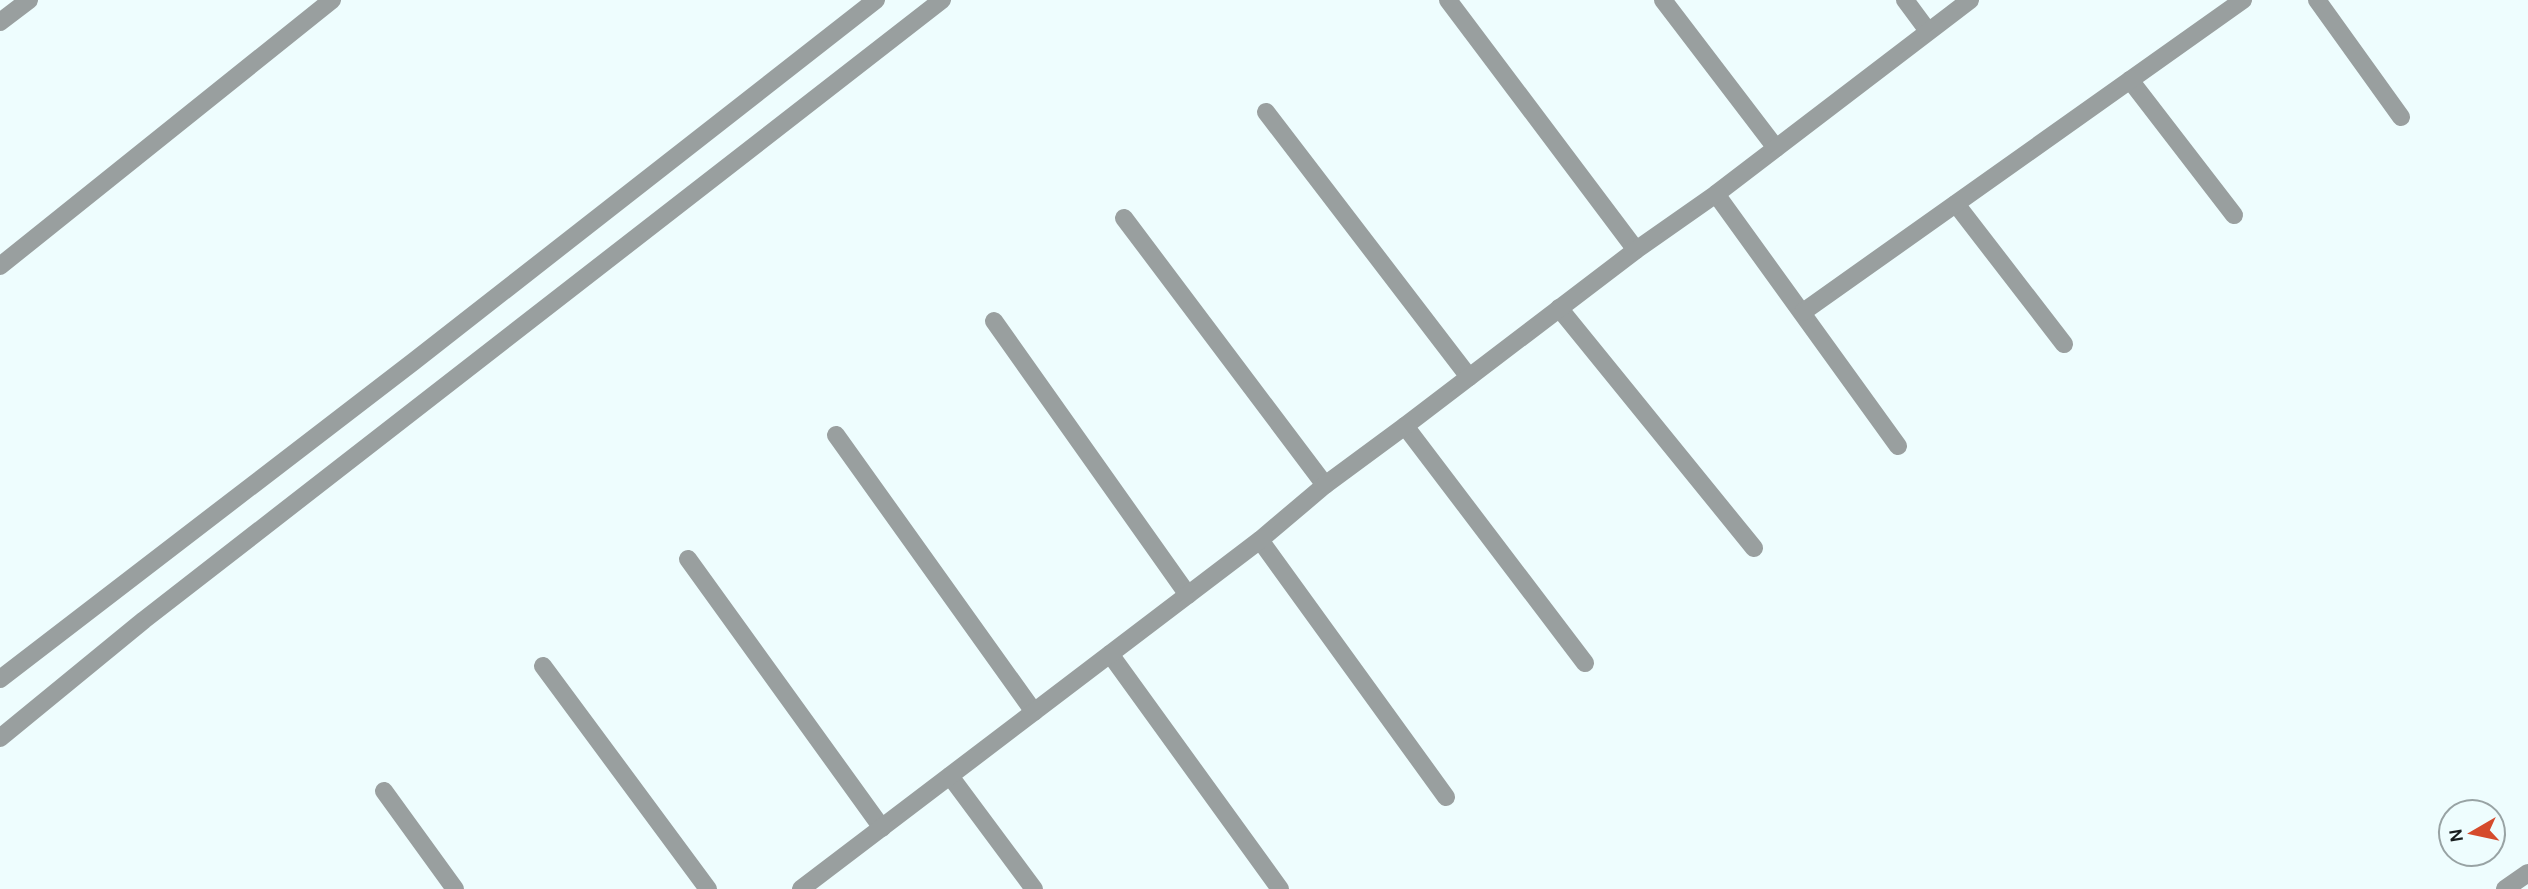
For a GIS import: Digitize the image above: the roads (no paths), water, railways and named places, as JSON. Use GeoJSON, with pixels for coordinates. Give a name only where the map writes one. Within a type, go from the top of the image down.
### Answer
{"type":"FeatureCollection","features":[{"type":"Feature","properties":{"kind":"street"},"geometry":{"type":"LineString","coordinates":[[0,22],[29,0]]}},
{"type":"Feature","properties":{"kind":"street"},"geometry":{"type":"LineString","coordinates":[[0,266],[332,0]]}},
{"type":"Feature","properties":{"kind":"street"},"geometry":{"type":"LineString","coordinates":[[0,679],[413,362],[876,0]]}},
{"type":"Feature","properties":{"kind":"street"},"geometry":{"type":"LineString","coordinates":[[0,738],[144,620],[942,0]]}},
{"type":"Feature","properties":{"kind":"street"},"geometry":{"type":"LineString","coordinates":[[1448,0],[1636,250]]}},
{"type":"Feature","properties":{"kind":"street"},"geometry":{"type":"LineString","coordinates":[[1663,0],[1776,148]]}},
{"type":"Feature","properties":{"kind":"street"},"geometry":{"type":"LineString","coordinates":[[1905,0],[1928,31]]}},
{"type":"Feature","properties":{"kind":"street"},"geometry":{"type":"LineString","coordinates":[[801,889],[1260,540],[1325,485],[1636,250],[1716,194],[1970,0]]}},
{"type":"Feature","properties":{"kind":"street"},"geometry":{"type":"LineString","coordinates":[[1803,312],[2243,0]]}},
{"type":"Feature","properties":{"kind":"street"},"geometry":{"type":"LineString","coordinates":[[2317,0],[2401,117]]}},
{"type":"Feature","properties":{"kind":"street"},"geometry":{"type":"LineString","coordinates":[[2130,80],[2234,215]]}},
{"type":"Feature","properties":{"kind":"street"},"geometry":{"type":"LineString","coordinates":[[1266,112],[1469,377]]}},
{"type":"Feature","properties":{"kind":"street"},"geometry":{"type":"LineString","coordinates":[[1716,194],[1898,446]]}},
{"type":"Feature","properties":{"kind":"street"},"geometry":{"type":"LineString","coordinates":[[1956,204],[2064,344]]}},
{"type":"Feature","properties":{"kind":"street"},"geometry":{"type":"LineString","coordinates":[[1124,218],[1325,485]]}},
{"type":"Feature","properties":{"kind":"street"},"geometry":{"type":"LineString","coordinates":[[1559,308],[1754,548]]}},
{"type":"Feature","properties":{"kind":"street"},"geometry":{"type":"LineString","coordinates":[[994,321],[1188,595]]}},
{"type":"Feature","properties":{"kind":"street"},"geometry":{"type":"LineString","coordinates":[[1405,426],[1585,663]]}},
{"type":"Feature","properties":{"kind":"street"},"geometry":{"type":"LineString","coordinates":[[836,435],[1034,712]]}},
{"type":"Feature","properties":{"kind":"street"},"geometry":{"type":"LineString","coordinates":[[1260,540],[1446,797]]}},
{"type":"Feature","properties":{"kind":"street"},"geometry":{"type":"LineString","coordinates":[[688,559],[881,828]]}},
{"type":"Feature","properties":{"kind":"street"},"geometry":{"type":"LineString","coordinates":[[1110,654],[1280,889]]}},
{"type":"Feature","properties":{"kind":"street"},"geometry":{"type":"LineString","coordinates":[[543,666],[708,889]]}},
{"type":"Feature","properties":{"kind":"street"},"geometry":{"type":"LineString","coordinates":[[950,776],[1034,889]]}},
{"type":"Feature","properties":{"kind":"street"},"geometry":{"type":"LineString","coordinates":[[384,791],[455,889]]}},
{"type":"Feature","properties":{"kind":"street"},"geometry":{"type":"LineString","coordinates":[[2505,889],[2528,873]]}}]}
